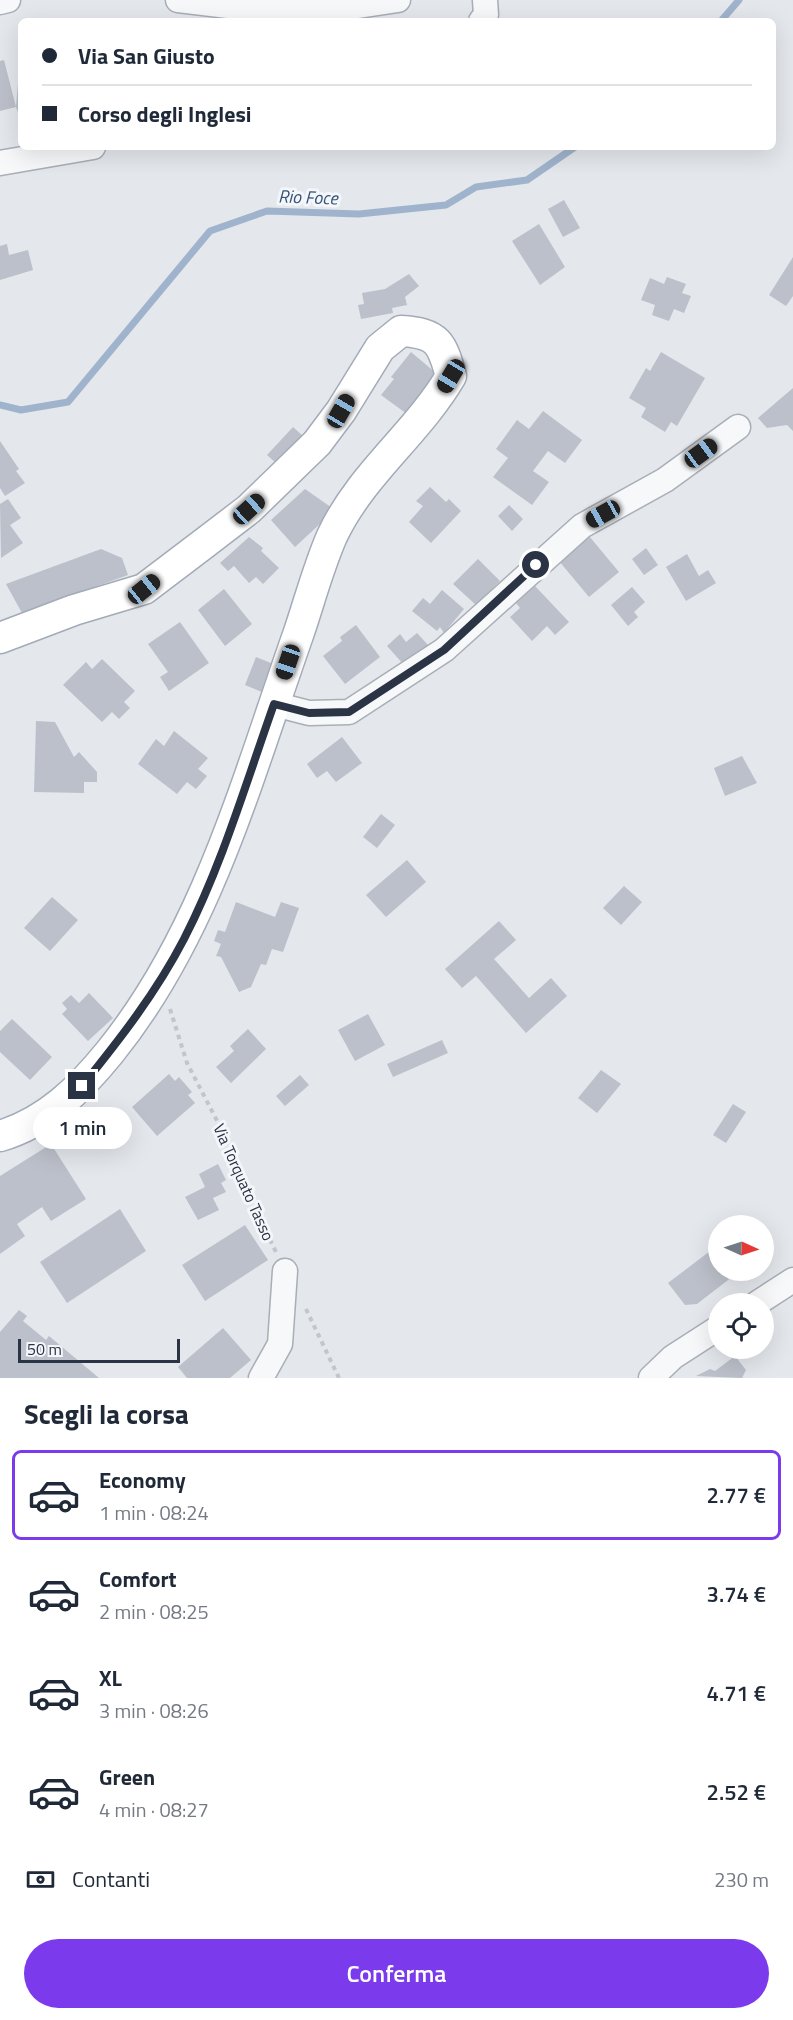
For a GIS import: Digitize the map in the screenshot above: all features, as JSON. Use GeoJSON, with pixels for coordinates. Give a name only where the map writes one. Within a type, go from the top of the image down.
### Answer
{"type":"FeatureCollection","features":[{"type":"Feature","properties":{"kind":"main road"},"geometry":{"type":"LineString","coordinates":[[0,638],[74,610],[144,589],[249,509],[289,473],[317,443],[341,411],[380,348],[401,331],[424,332],[443,347],[451,376],[437,401],[379,464],[333,536],[201,902],[161,980],[121,1039],[82,1086],[29,1124],[0,1136]]}},
{"type":"Feature","properties":{"kind":"street"},"geometry":{"type":"LineString","coordinates":[[0,2],[8,0]]}},
{"type":"Feature","properties":{"kind":"street"},"geometry":{"type":"LineString","coordinates":[[178,0],[277,12],[345,8],[398,0]]}},
{"type":"Feature","properties":{"kind":"street"},"geometry":{"type":"LineString","coordinates":[[484,18],[486,15],[485,0]]}},
{"type":"Feature","properties":{"kind":"street"},"geometry":{"type":"LineString","coordinates":[[0,163],[76,150]]}},
{"type":"Feature","properties":{"kind":"street"},"geometry":{"type":"LineString","coordinates":[[274,704],[309,713],[349,712],[444,650],[582,525],[665,480],[738,427]]}},
{"type":"Feature","properties":{"kind":"street"},"geometry":{"type":"LineString","coordinates":[[261,1378],[280,1344],[285,1271]]}},
{"type":"Feature","properties":{"kind":"street"},"geometry":{"type":"LineString","coordinates":[[773,1293],[793,1280]]}},
{"type":"Feature","properties":{"kind":"street"},"geometry":{"type":"LineString","coordinates":[[651,1378],[673,1357],[708,1334]]}},
{"type":"Feature","properties":{"kind":"path","name":"Via Torquato Tasso"},"geometry":{"type":"LineString","coordinates":[[161,980],[187,1063],[226,1138],[248,1195],[285,1271]]}},
{"type":"Feature","properties":{"kind":"path"},"geometry":{"type":"LineString","coordinates":[[305,1308],[339,1378]]}},
{"type":"Feature","properties":{"kind":"building"},"geometry":{"type":"Polygon","coordinates":[[[4,60],[16,107],[0,111],[0,61],[4,60]]]}},
{"type":"Feature","properties":{"kind":"building"},"geometry":{"type":"Polygon","coordinates":[[[18,83],[18,112],[16,107],[18,83]]]}},
{"type":"Feature","properties":{"kind":"building"},"geometry":{"type":"Polygon","coordinates":[[[564,200],[580,228],[563,237],[548,209],[564,200]]]}},
{"type":"Feature","properties":{"kind":"building"},"geometry":{"type":"Polygon","coordinates":[[[539,224],[565,267],[540,285],[512,241],[539,224]]]}},
{"type":"Feature","properties":{"kind":"building"},"geometry":{"type":"Polygon","coordinates":[[[7,244],[9,255],[28,250],[33,270],[0,280],[0,246],[7,244]]]}},
{"type":"Feature","properties":{"kind":"building"},"geometry":{"type":"Polygon","coordinates":[[[793,257],[793,296],[786,306],[769,295],[793,257]]]}},
{"type":"Feature","properties":{"kind":"building"},"geometry":{"type":"Polygon","coordinates":[[[409,274],[419,286],[405,297],[407,305],[392,308],[393,313],[361,319],[358,305],[364,304],[362,293],[385,289],[409,274]]]}},
{"type":"Feature","properties":{"kind":"building"},"geometry":{"type":"Polygon","coordinates":[[[667,277],[686,284],[682,293],[691,296],[684,313],[674,309],[669,321],[652,315],[655,305],[641,300],[650,278],[664,284],[667,277]]]}},
{"type":"Feature","properties":{"kind":"building"},"geometry":{"type":"Polygon","coordinates":[[[411,352],[443,379],[411,417],[381,395],[394,379],[391,377],[411,352]]]}},
{"type":"Feature","properties":{"kind":"building"},"geometry":{"type":"Polygon","coordinates":[[[661,352],[705,378],[677,426],[671,422],[665,432],[641,417],[646,408],[629,398],[646,368],[650,371],[661,352]]]}},
{"type":"Feature","properties":{"kind":"building"},"geometry":{"type":"Polygon","coordinates":[[[793,388],[793,431],[787,425],[767,428],[758,418],[793,388]]]}},
{"type":"Feature","properties":{"kind":"building"},"geometry":{"type":"Polygon","coordinates":[[[543,411],[582,440],[565,463],[548,451],[533,471],[549,482],[532,505],[493,477],[508,458],[496,449],[517,420],[529,429],[543,411]]]}},
{"type":"Feature","properties":{"kind":"building"},"geometry":{"type":"Polygon","coordinates":[[[293,427],[313,445],[287,473],[267,455],[293,427]]]}},
{"type":"Feature","properties":{"kind":"building"},"geometry":{"type":"Polygon","coordinates":[[[0,441],[19,469],[16,471],[25,483],[5,496],[0,488],[0,441]]]}},
{"type":"Feature","properties":{"kind":"building"},"geometry":{"type":"Polygon","coordinates":[[[430,487],[446,502],[449,499],[461,511],[431,543],[409,522],[423,506],[416,501],[430,487]]]}},
{"type":"Feature","properties":{"kind":"building"},"geometry":{"type":"Polygon","coordinates":[[[305,489],[335,510],[295,547],[271,520],[305,489]]]}},
{"type":"Feature","properties":{"kind":"building"},"geometry":{"type":"Polygon","coordinates":[[[8,499],[21,518],[10,525],[23,543],[1,558],[0,504],[8,499]]]}},
{"type":"Feature","properties":{"kind":"building"},"geometry":{"type":"Polygon","coordinates":[[[509,505],[523,519],[512,531],[498,516],[509,505]]]}},
{"type":"Feature","properties":{"kind":"building"},"geometry":{"type":"Polygon","coordinates":[[[589,536],[619,572],[589,597],[559,561],[589,536]]]}},
{"type":"Feature","properties":{"kind":"building"},"geometry":{"type":"Polygon","coordinates":[[[249,537],[263,548],[261,551],[279,568],[263,584],[256,577],[249,583],[234,566],[228,571],[220,563],[249,537]]]}},
{"type":"Feature","properties":{"kind":"building"},"geometry":{"type":"Polygon","coordinates":[[[646,548],[658,565],[644,575],[632,559],[646,548]]]}},
{"type":"Feature","properties":{"kind":"building"},"geometry":{"type":"Polygon","coordinates":[[[101,549],[122,558],[128,575],[22,613],[6,584],[101,549]]]}},
{"type":"Feature","properties":{"kind":"building"},"geometry":{"type":"Polygon","coordinates":[[[687,554],[699,576],[708,570],[716,583],[686,601],[666,567],[687,554]]]}},
{"type":"Feature","properties":{"kind":"building"},"geometry":{"type":"Polygon","coordinates":[[[478,559],[500,581],[476,605],[453,584],[478,559]]]}},
{"type":"Feature","properties":{"kind":"building"},"geometry":{"type":"Polygon","coordinates":[[[535,586],[569,622],[555,635],[547,626],[532,641],[510,617],[520,608],[516,603],[535,586]]]}},
{"type":"Feature","properties":{"kind":"building"},"geometry":{"type":"Polygon","coordinates":[[[632,587],[645,602],[634,612],[638,617],[628,626],[611,605],[632,587]]]}},
{"type":"Feature","properties":{"kind":"building"},"geometry":{"type":"Polygon","coordinates":[[[224,589],[252,624],[225,646],[198,610],[224,589]]]}},
{"type":"Feature","properties":{"kind":"building"},"geometry":{"type":"Polygon","coordinates":[[[442,590],[464,609],[444,633],[440,627],[437,631],[412,611],[423,598],[430,604],[442,590]]]}},
{"type":"Feature","properties":{"kind":"building"},"geometry":{"type":"Polygon","coordinates":[[[180,622],[209,663],[169,691],[160,677],[168,672],[148,644],[180,622]]]}},
{"type":"Feature","properties":{"kind":"building"},"geometry":{"type":"Polygon","coordinates":[[[356,625],[380,657],[345,684],[323,656],[342,641],[340,637],[356,625]]]}},
{"type":"Feature","properties":{"kind":"building"},"geometry":{"type":"Polygon","coordinates":[[[417,633],[428,645],[404,665],[387,646],[400,634],[406,642],[417,633]]]}},
{"type":"Feature","properties":{"kind":"building"},"geometry":{"type":"Polygon","coordinates":[[[256,657],[281,667],[269,695],[245,685],[256,657]]]}},
{"type":"Feature","properties":{"kind":"building"},"geometry":{"type":"Polygon","coordinates":[[[102,659],[135,691],[124,702],[130,708],[119,719],[112,712],[102,722],[63,685],[86,662],[92,669],[102,659]]]}},
{"type":"Feature","properties":{"kind":"building"},"geometry":{"type":"Polygon","coordinates":[[[36,721],[55,722],[74,757],[79,752],[97,772],[97,782],[84,782],[84,793],[34,792],[36,721]]]}},
{"type":"Feature","properties":{"kind":"building"},"geometry":{"type":"Polygon","coordinates":[[[174,731],[208,758],[198,769],[207,776],[196,789],[187,782],[177,794],[138,764],[156,739],[164,746],[174,731]]]}},
{"type":"Feature","properties":{"kind":"building"},"geometry":{"type":"Polygon","coordinates":[[[342,737],[362,763],[336,782],[327,771],[317,778],[307,764],[342,737]]]}},
{"type":"Feature","properties":{"kind":"building"},"geometry":{"type":"Polygon","coordinates":[[[742,756],[757,783],[725,796],[714,768],[742,756]]]}},
{"type":"Feature","properties":{"kind":"building"},"geometry":{"type":"Polygon","coordinates":[[[381,814],[395,825],[377,848],[363,837],[381,814]]]}},
{"type":"Feature","properties":{"kind":"building"},"geometry":{"type":"Polygon","coordinates":[[[407,860],[426,882],[386,917],[366,895],[407,860]]]}},
{"type":"Feature","properties":{"kind":"building"},"geometry":{"type":"Polygon","coordinates":[[[624,886],[642,902],[621,925],[603,908],[624,886]]]}},
{"type":"Feature","properties":{"kind":"building"},"geometry":{"type":"Polygon","coordinates":[[[52,897],[78,920],[50,951],[24,928],[52,897]]]}},
{"type":"Feature","properties":{"kind":"building"},"geometry":{"type":"Polygon","coordinates":[[[236,902],[275,917],[281,902],[299,908],[283,952],[272,949],[266,965],[261,964],[251,987],[239,992],[221,957],[216,956],[221,944],[214,941],[218,930],[225,932],[236,902]]]}},
{"type":"Feature","properties":{"kind":"building"},"geometry":{"type":"Polygon","coordinates":[[[499,921],[516,940],[494,959],[529,998],[551,978],[567,996],[526,1033],[476,976],[462,988],[445,969],[499,921]]]}},
{"type":"Feature","properties":{"kind":"building"},"geometry":{"type":"Polygon","coordinates":[[[89,993],[113,1018],[88,1041],[62,1014],[67,1009],[62,1003],[71,995],[79,1003],[89,993]]]}},
{"type":"Feature","properties":{"kind":"building"},"geometry":{"type":"Polygon","coordinates":[[[368,1014],[385,1045],[355,1061],[338,1030],[368,1014]]]}},
{"type":"Feature","properties":{"kind":"building"},"geometry":{"type":"Polygon","coordinates":[[[12,1019],[52,1057],[30,1080],[0,1052],[0,1031],[12,1019]]]}},
{"type":"Feature","properties":{"kind":"building"},"geometry":{"type":"Polygon","coordinates":[[[248,1029],[266,1049],[231,1083],[216,1067],[234,1051],[230,1046],[248,1029]]]}},
{"type":"Feature","properties":{"kind":"building"},"geometry":{"type":"Polygon","coordinates":[[[442,1040],[448,1053],[393,1077],[387,1064],[442,1040]]]}},
{"type":"Feature","properties":{"kind":"building"},"geometry":{"type":"Polygon","coordinates":[[[601,1070],[621,1084],[597,1113],[578,1098],[601,1070]]]}},
{"type":"Feature","properties":{"kind":"building"},"geometry":{"type":"Polygon","coordinates":[[[169,1074],[175,1081],[179,1077],[192,1092],[188,1095],[195,1103],[157,1136],[132,1107],[169,1074]]]}},
{"type":"Feature","properties":{"kind":"building"},"geometry":{"type":"Polygon","coordinates":[[[300,1075],[309,1085],[285,1106],[276,1096],[300,1075]]]}},
{"type":"Feature","properties":{"kind":"building"},"geometry":{"type":"Polygon","coordinates":[[[733,1104],[746,1112],[726,1143],[713,1135],[733,1104]]]}},
{"type":"Feature","properties":{"kind":"building"},"geometry":{"type":"Polygon","coordinates":[[[51,1144],[86,1199],[51,1221],[42,1207],[17,1224],[25,1236],[0,1254],[0,1176],[51,1144]]]}},
{"type":"Feature","properties":{"kind":"building"},"geometry":{"type":"Polygon","coordinates":[[[218,1164],[226,1180],[221,1183],[226,1192],[213,1198],[219,1210],[198,1220],[185,1197],[205,1187],[199,1174],[218,1164]]]}},
{"type":"Feature","properties":{"kind":"building"},"geometry":{"type":"Polygon","coordinates":[[[120,1209],[146,1251],[67,1303],[40,1262],[120,1209]]]}},
{"type":"Feature","properties":{"kind":"building"},"geometry":{"type":"Polygon","coordinates":[[[245,1225],[268,1260],[205,1301],[182,1265],[245,1225]]]}},
{"type":"Feature","properties":{"kind":"building"},"geometry":{"type":"Polygon","coordinates":[[[708,1253],[708,1281],[727,1281],[708,1293],[697,1304],[685,1305],[668,1283],[708,1253]]]}},
{"type":"Feature","properties":{"kind":"building"},"geometry":{"type":"Polygon","coordinates":[[[19,1310],[27,1316],[23,1321],[46,1340],[49,1336],[99,1378],[0,1378],[0,1332],[19,1310]]]}},
{"type":"Feature","properties":{"kind":"building"},"geometry":{"type":"Polygon","coordinates":[[[223,1328],[251,1360],[230,1378],[187,1378],[178,1367],[223,1328]]]}},
{"type":"Feature","properties":{"kind":"building"},"geometry":{"type":"Polygon","coordinates":[[[731,1359],[737,1359],[746,1370],[742,1378],[696,1376],[710,1369],[715,1371],[731,1359]]]}},
{"type":"Feature","properties":{"kind":"waterway","name":"Rio Foce"},"geometry":{"type":"LineString","coordinates":[[724,18],[739,0]]}},
{"type":"Feature","properties":{"kind":"waterway","name":"Rio Foce"},"geometry":{"type":"LineString","coordinates":[[0,405],[21,410],[68,402],[210,231],[267,211],[359,214],[446,205],[476,187],[527,180],[571,150]]}},
{"type":"Feature","properties":{"kind":"route"},"geometry":{"type":"LineString","coordinates":[[82,1086],[121,1039],[152,995],[184,939],[235,814],[274,704],[309,713],[349,712],[444,650],[536,565]]}}]}
